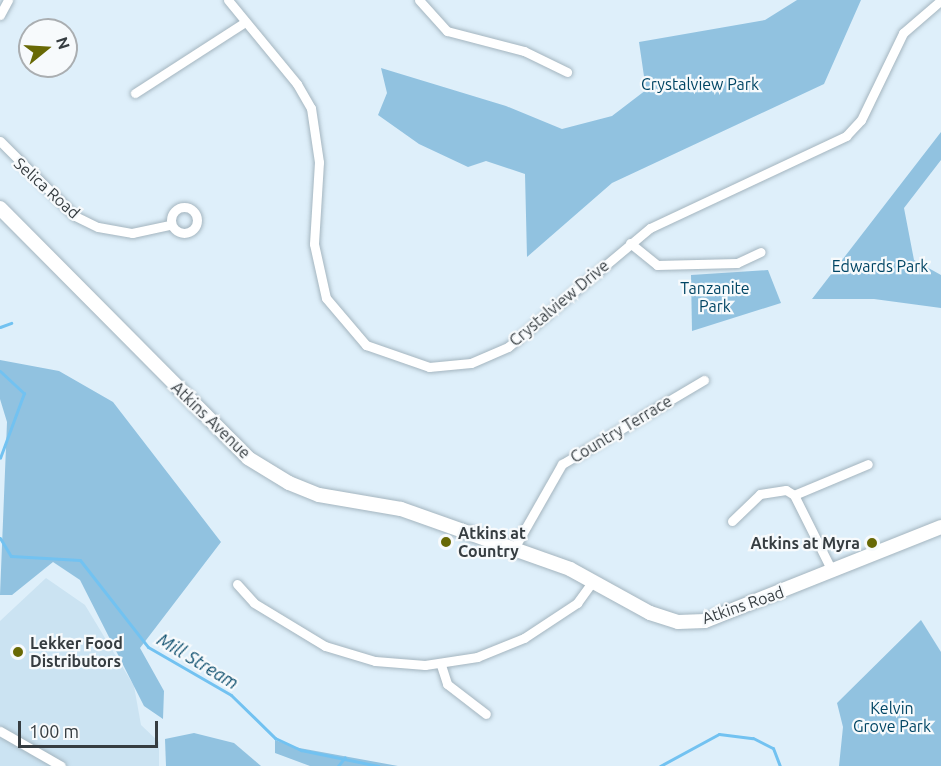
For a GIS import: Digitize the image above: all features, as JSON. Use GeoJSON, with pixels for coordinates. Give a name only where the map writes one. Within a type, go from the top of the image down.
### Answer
{"type":"FeatureCollection","features":[{"type":"Feature","properties":{"kind":"street"},"geometry":{"type":"LineString","coordinates":[[0,15],[8,0]]}},
{"type":"Feature","properties":{"kind":"street","name":"Crystalview Drive"},"geometry":{"type":"LineString","coordinates":[[228,0],[242,24],[297,84],[311,108],[319,162],[314,244],[326,298],[352,333],[386,357],[429,367],[491,356],[630,243],[846,136],[861,120],[903,33],[939,3]]}},
{"type":"Feature","properties":{"kind":"street"},"geometry":{"type":"LineString","coordinates":[[419,0],[447,31],[485,45],[525,51],[567,72]]}},
{"type":"Feature","properties":{"kind":"street"},"geometry":{"type":"LineString","coordinates":[[135,93],[242,24]]}},
{"type":"Feature","properties":{"kind":"street","name":"Selica Road"},"geometry":{"type":"LineString","coordinates":[[0,141],[75,216],[90,224],[117,233],[171,225]]}},
{"type":"Feature","properties":{"kind":"street","name":"Atkins Avenue"},"geometry":{"type":"LineString","coordinates":[[0,208],[248,458],[319,495],[401,509],[513,550]]}},
{"type":"Feature","properties":{"kind":"street"},"geometry":{"type":"LineString","coordinates":[[630,243],[657,265],[737,263],[761,252]]}},
{"type":"Feature","properties":{"kind":"street","name":"Country Terrace"},"geometry":{"type":"LineString","coordinates":[[513,550],[562,464],[704,380]]}},
{"type":"Feature","properties":{"kind":"street"},"geometry":{"type":"LineString","coordinates":[[732,521],[760,494],[773,489],[794,495],[868,464]]}},
{"type":"Feature","properties":{"kind":"street"},"geometry":{"type":"LineString","coordinates":[[794,495],[832,571]]}},
{"type":"Feature","properties":{"kind":"street","name":"Atkins Road"},"geometry":{"type":"LineString","coordinates":[[513,550],[593,581],[650,613],[678,622],[705,621],[941,527]]}},
{"type":"Feature","properties":{"kind":"street"},"geometry":{"type":"LineString","coordinates":[[237,584],[254,603],[325,646],[375,661],[441,665],[524,638],[577,603],[593,581]]}},
{"type":"Feature","properties":{"kind":"street"},"geometry":{"type":"LineString","coordinates":[[441,665],[447,684],[486,714]]}},
{"type":"Feature","properties":{"kind":"street"},"geometry":{"type":"LineString","coordinates":[[0,731],[61,766]]}},
{"type":"Feature","properties":{"kind":"shaded area"},"geometry":{"type":"Polygon","coordinates":[[[46,578],[85,605],[134,686],[141,725],[159,742],[159,766],[0,766],[0,621],[46,578]]]}},
{"type":"Feature","properties":{"kind":"green space","name":"Crystalview Park"},"geometry":{"type":"Polygon","coordinates":[[[797,0],[861,0],[824,84],[612,183],[527,257],[525,174],[486,161],[468,167],[419,144],[378,115],[387,93],[381,68],[506,106],[562,129],[612,116],[646,90],[639,42],[765,20],[797,0]]]}},
{"type":"Feature","properties":{"kind":"green space","name":"Edwards Park"},"geometry":{"type":"Polygon","coordinates":[[[941,132],[941,160],[904,208],[914,260],[941,275],[941,308],[874,299],[812,299],[941,132]]]}},
{"type":"Feature","properties":{"kind":"green space","name":"Tanzanite Park"},"geometry":{"type":"Polygon","coordinates":[[[768,270],[781,303],[692,331],[691,275],[768,270]]]}},
{"type":"Feature","properties":{"kind":"green space"},"geometry":{"type":"Polygon","coordinates":[[[0,360],[59,371],[113,402],[221,542],[140,648],[164,691],[163,719],[144,706],[80,580],[53,562],[12,595],[0,595],[7,422],[0,399],[0,360]]]}},
{"type":"Feature","properties":{"kind":"green space","name":"Kelvin Grove Park"},"geometry":{"type":"Polygon","coordinates":[[[921,620],[941,652],[941,766],[839,766],[843,727],[837,703],[921,620]]]}},
{"type":"Feature","properties":{"kind":"green space"},"geometry":{"type":"Polygon","coordinates":[[[194,733],[234,743],[261,766],[166,766],[165,739],[194,733]]]}},
{"type":"Feature","properties":{"kind":"green space"},"geometry":{"type":"Polygon","coordinates":[[[275,740],[294,747],[398,766],[310,766],[275,753],[275,740]]]}},
{"type":"Feature","properties":{"kind":"waterway"},"geometry":{"type":"LineString","coordinates":[[0,327],[11,323]]}},
{"type":"Feature","properties":{"kind":"waterway","name":"Mill Stream"},"geometry":{"type":"LineString","coordinates":[[0,371],[24,393],[0,458]]}},
{"type":"Feature","properties":{"kind":"waterway","name":"Mill Stream"},"geometry":{"type":"LineString","coordinates":[[0,538],[11,556],[80,560],[148,647],[231,695],[275,738],[301,750],[378,766]]}},
{"type":"Feature","properties":{"kind":"waterway","name":"Mill Stream"},"geometry":{"type":"LineString","coordinates":[[660,766],[719,734],[753,738],[773,748],[780,766]]}},
{"type":"Feature","properties":{"kind":"waterway","name":"Mill Stream"},"geometry":{"type":"LineString","coordinates":[[338,766],[345,757]]}},
{"type":"Feature","properties":{"kind":"place","name":"Atkins at Country"},"geometry":{"type":"Point","coordinates":[446,542]}},
{"type":"Feature","properties":{"kind":"place","name":"Atkins at Myra"},"geometry":{"type":"Point","coordinates":[872,543]}},
{"type":"Feature","properties":{"kind":"place","name":"Lekker Food Distributors"},"geometry":{"type":"Point","coordinates":[18,652]}}]}
